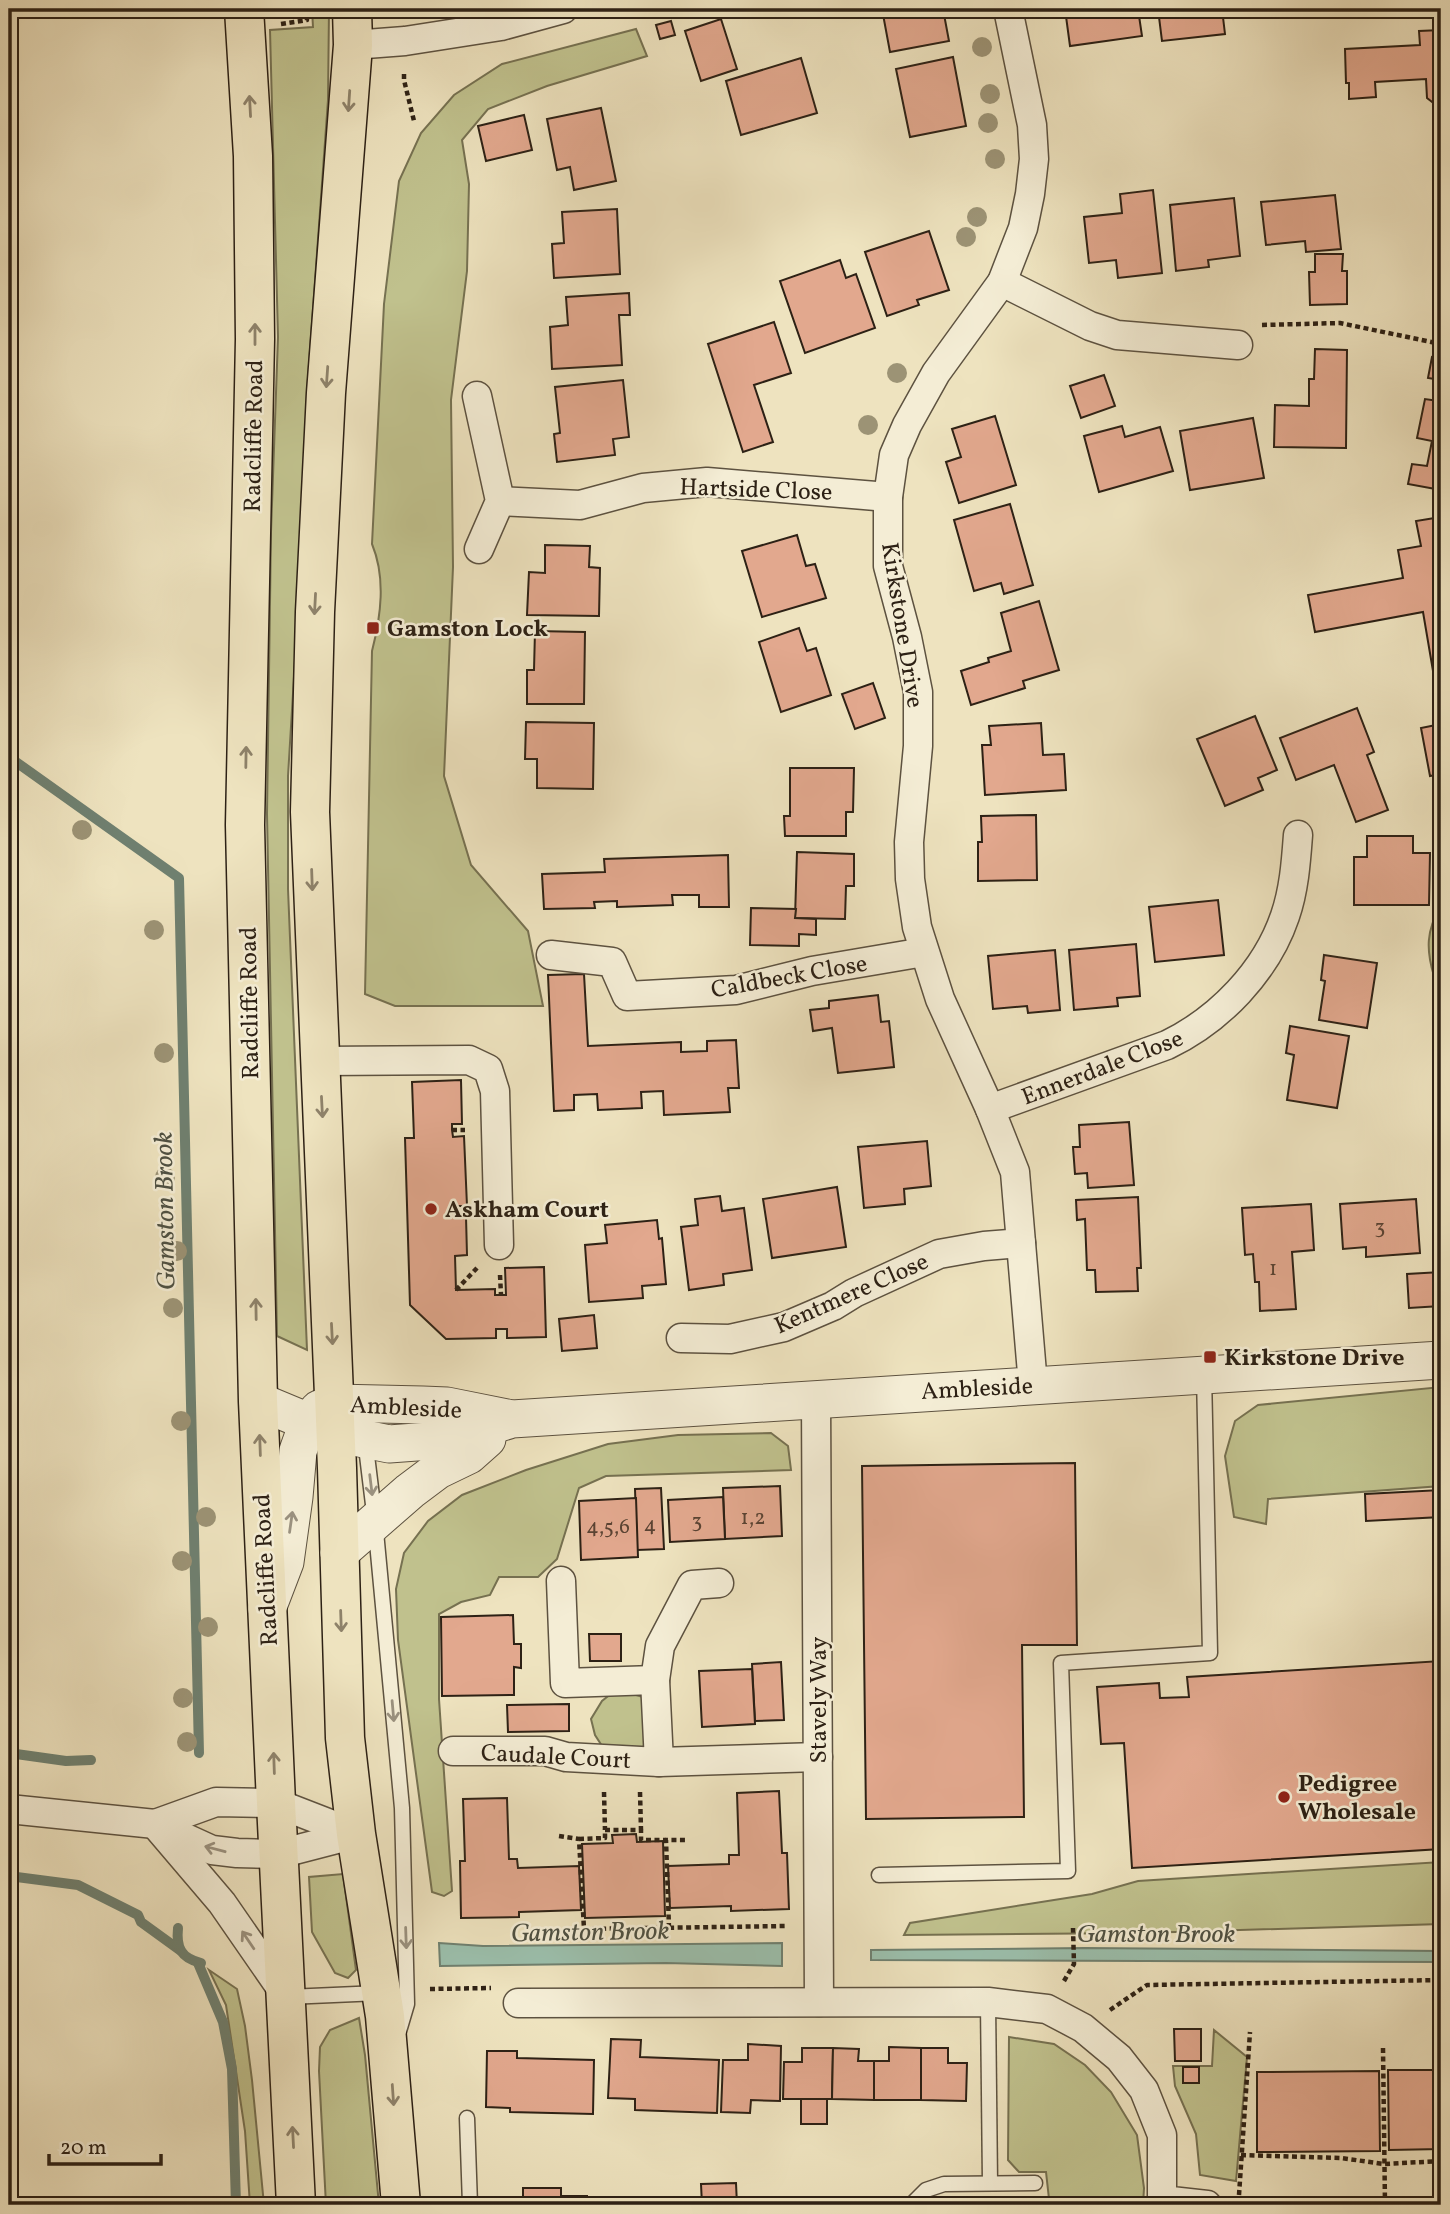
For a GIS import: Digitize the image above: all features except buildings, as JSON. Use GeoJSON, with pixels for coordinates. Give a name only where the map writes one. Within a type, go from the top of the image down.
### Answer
{"type":"FeatureCollection","features":[{"type":"Feature","properties":{"kind":"highway","name":"Radcliffe Road"},"geometry":{"type":"LineString","coordinates":[[244,9],[253,156],[255,339],[245,825],[258,1401],[296,2205]]}},
{"type":"Feature","properties":{"kind":"highway"},"geometry":{"type":"LineString","coordinates":[[353,27],[326,393],[315,612],[310,812],[336,1425],[345,1738],[356,1834],[390,2058],[401,2205]]}},
{"type":"Feature","properties":{"kind":"street"},"geometry":{"type":"LineString","coordinates":[[353,27],[405,41],[500,26],[563,9]]}},
{"type":"Feature","properties":{"kind":"street","name":"Kirkstone Drive"},"geometry":{"type":"LineString","coordinates":[[1008,9],[1032,125],[1034,159],[1023,228],[1002,282],[936,373],[907,425],[894,455],[888,497],[888,566],[918,692],[918,746],[909,842],[910,879],[917,927],[940,999],[990,1109],[1015,1172],[1033,1385]]}},
{"type":"Feature","properties":{"kind":"street"},"geometry":{"type":"LineString","coordinates":[[1002,282],[1090,326],[1117,335],[1243,335]]}},
{"type":"Feature","properties":{"kind":"street"},"geometry":{"type":"LineString","coordinates":[[477,396],[500,501],[479,549]]}},
{"type":"Feature","properties":{"kind":"street","name":"Hartside Close"},"geometry":{"type":"LineString","coordinates":[[500,501],[580,505],[643,488],[707,482],[888,497]]}},
{"type":"Feature","properties":{"kind":"street","name":"Ennerdale Close"},"geometry":{"type":"LineString","coordinates":[[990,1109],[1167,1045],[1189,1034],[1235,997],[1271,947],[1285,917],[1293,887],[1298,835]]}},
{"type":"Feature","properties":{"kind":"street","name":"Caldbeck Close"},"geometry":{"type":"LineString","coordinates":[[551,955],[612,962],[627,996],[736,990],[813,971],[924,952]]}},
{"type":"Feature","properties":{"kind":"street"},"geometry":{"type":"LineString","coordinates":[[320,1062],[469,1060],[488,1069],[495,1091],[499,1245]]}},
{"type":"Feature","properties":{"kind":"street","name":"Kentmere Close"},"geometry":{"type":"LineString","coordinates":[[681,1338],[730,1339],[784,1327],[939,1254],[1021,1242]]}},
{"type":"Feature","properties":{"kind":"street","name":"Ambleside"},"geometry":{"type":"LineString","coordinates":[[258,1401],[336,1425],[447,1406],[512,1419],[1441,1360]]}},
{"type":"Feature","properties":{"kind":"street","name":"Stavely Way"},"geometry":{"type":"LineString","coordinates":[[816,1398],[819,2003]]}},
{"type":"Feature","properties":{"kind":"street"},"geometry":{"type":"LineString","coordinates":[[340,1553],[438,1470],[469,1455],[512,1419]]}},
{"type":"Feature","properties":{"kind":"street"},"geometry":{"type":"LineString","coordinates":[[267,1611],[285,1562],[298,1451],[336,1425]]}},
{"type":"Feature","properties":{"kind":"street"},"geometry":{"type":"LineString","coordinates":[[562,1581],[565,1683],[655,1680]]}},
{"type":"Feature","properties":{"kind":"street","name":"Caudale Court"},"geometry":{"type":"LineString","coordinates":[[659,1762],[655,1680],[660,1646],[692,1584],[719,1583]]}},
{"type":"Feature","properties":{"kind":"street","name":"Caudale Court"},"geometry":{"type":"LineString","coordinates":[[453,1751],[545,1751],[565,1758],[659,1762],[818,1757]]}},
{"type":"Feature","properties":{"kind":"street"},"geometry":{"type":"LineString","coordinates":[[155,1824],[216,1802],[276,1803],[356,1834]]}},
{"type":"Feature","properties":{"kind":"street"},"geometry":{"type":"LineString","coordinates":[[9,1809],[155,1824],[212,1850],[237,1853],[279,1854],[356,1834]]}},
{"type":"Feature","properties":{"kind":"street"},"geometry":{"type":"LineString","coordinates":[[155,1824],[222,1903],[287,1997]]}},
{"type":"Feature","properties":{"kind":"street"},"geometry":{"type":"LineString","coordinates":[[518,2003],[988,2002],[1047,2009],[1083,2028],[1119,2058],[1143,2090],[1162,2135],[1162,2202],[1207,2205]]}},
{"type":"Feature","properties":{"kind":"lane"},"geometry":{"type":"LineString","coordinates":[[879,1875],[1068,1871],[1061,1663],[1210,1653],[1204,1374]]}},
{"type":"Feature","properties":{"kind":"lane"},"geometry":{"type":"LineString","coordinates":[[336,1425],[375,1521],[402,1808],[407,2004],[390,2058]]}},
{"type":"Feature","properties":{"kind":"lane"},"geometry":{"type":"LineString","coordinates":[[287,1997],[381,1993]]}},
{"type":"Feature","properties":{"kind":"lane"},"geometry":{"type":"LineString","coordinates":[[988,2002],[990,2183]]}},
{"type":"Feature","properties":{"kind":"lane"},"geometry":{"type":"LineString","coordinates":[[467,2118],[470,2205]]}},
{"type":"Feature","properties":{"kind":"lane"},"geometry":{"type":"LineString","coordinates":[[911,2205],[926,2190],[944,2184],[1035,2183]]}},
{"type":"Feature","properties":{"kind":"path"},"geometry":{"type":"LineString","coordinates":[[405,41],[404,80],[414,121]]}},
{"type":"Feature","properties":{"kind":"path"},"geometry":{"type":"LineString","coordinates":[[1243,335],[1340,323],[1441,344]]}},
{"type":"Feature","properties":{"kind":"path"},"geometry":{"type":"LineString","coordinates":[[559,1836],[579,1839],[605,1838],[604,1791]]}},
{"type":"Feature","properties":{"kind":"path"},"geometry":{"type":"LineString","coordinates":[[640,1791],[641,1840],[688,1840]]}},
{"type":"Feature","properties":{"kind":"path"},"geometry":{"type":"LineString","coordinates":[[605,1830],[640,1830]]}},
{"type":"Feature","properties":{"kind":"path"},"geometry":{"type":"LineString","coordinates":[[579,1839],[584,1929],[819,1926]]}},
{"type":"Feature","properties":{"kind":"path"},"geometry":{"type":"LineString","coordinates":[[666,1840],[669,1928]]}},
{"type":"Feature","properties":{"kind":"path"},"geometry":{"type":"LineString","coordinates":[[1073,1928],[1074,1965]]}},
{"type":"Feature","properties":{"kind":"path"},"geometry":{"type":"LineString","coordinates":[[1083,2028],[1147,1985],[1441,1980]]}},
{"type":"Feature","properties":{"kind":"path"},"geometry":{"type":"LineString","coordinates":[[429,1989],[500,1988],[518,2003]]}},
{"type":"Feature","properties":{"kind":"path"},"geometry":{"type":"LineString","coordinates":[[1238,2205],[1250,2032]]}},
{"type":"Feature","properties":{"kind":"path"},"geometry":{"type":"LineString","coordinates":[[1383,2048],[1385,2205]]}},
{"type":"Feature","properties":{"kind":"path"},"geometry":{"type":"LineString","coordinates":[[1241,2155],[1341,2158],[1384,2164],[1441,2161]]}},
{"type":"Feature","properties":{"kind":"shaded area"},"geometry":{"type":"Polygon","coordinates":[[[312,9],[329,9],[328,100],[307,392],[288,776],[288,889],[307,1350],[277,1336],[267,814],[271,532],[278,337],[270,30],[313,27],[312,9]]]}},
{"type":"Feature","properties":{"kind":"shaded area"},"geometry":{"type":"Polygon","coordinates":[[[636,29],[647,56],[547,86],[488,109],[462,140],[469,184],[467,271],[451,400],[453,567],[444,776],[471,865],[528,931],[543,1006],[395,1006],[365,994],[372,651],[381,597],[379,570],[372,544],[384,304],[399,181],[421,133],[454,95],[502,64],[636,29]]]}},
{"type":"Feature","properties":{"kind":"shaded area"},"geometry":{"type":"Polygon","coordinates":[[[1441,906],[1441,1034],[1429,940],[1432,923],[1441,906]]]}},
{"type":"Feature","properties":{"kind":"shaded area"},"geometry":{"type":"Polygon","coordinates":[[[1441,1387],[1441,1486],[1268,1499],[1266,1524],[1234,1517],[1225,1456],[1235,1421],[1258,1405],[1441,1387]]]}},
{"type":"Feature","properties":{"kind":"shaded area"},"geometry":{"type":"Polygon","coordinates":[[[771,1433],[788,1446],[791,1470],[606,1476],[579,1488],[557,1559],[538,1577],[499,1577],[490,1595],[461,1602],[439,1614],[439,1699],[452,1891],[444,1896],[432,1892],[398,1640],[396,1589],[404,1553],[428,1521],[462,1495],[526,1470],[608,1444],[678,1435],[771,1433]]]}},
{"type":"Feature","properties":{"kind":"shaded area"},"geometry":{"type":"Polygon","coordinates":[[[612,1693],[629,1693],[650,1699],[647,1749],[606,1752],[595,1735],[591,1719],[602,1701],[612,1693]]]}},
{"type":"Feature","properties":{"kind":"shaded area"},"geometry":{"type":"Polygon","coordinates":[[[1441,1862],[1441,1924],[1143,1933],[904,1935],[910,1923],[1092,1894],[1138,1881],[1441,1862]]]}},
{"type":"Feature","properties":{"kind":"shaded area"},"geometry":{"type":"Polygon","coordinates":[[[343,1874],[356,1970],[348,1978],[335,1973],[312,1932],[309,1877],[343,1874]]]}},
{"type":"Feature","properties":{"kind":"shaded area"},"geometry":{"type":"Polygon","coordinates":[[[439,1943],[483,1946],[782,1943],[782,1966],[666,1963],[440,1966],[439,1943]]]}},
{"type":"Feature","properties":{"kind":"shaded area"},"geometry":{"type":"Polygon","coordinates":[[[1085,1948],[1441,1951],[1441,1962],[871,1960],[871,1950],[1085,1948]]]}},
{"type":"Feature","properties":{"kind":"shaded area"},"geometry":{"type":"Polygon","coordinates":[[[209,1970],[237,1989],[252,2080],[264,2205],[250,2205],[245,2131],[226,2005],[209,1970]]]}},
{"type":"Feature","properties":{"kind":"shaded area"},"geometry":{"type":"Polygon","coordinates":[[[359,2018],[379,2205],[326,2205],[320,2047],[330,2030],[359,2018]]]}},
{"type":"Feature","properties":{"kind":"shaded area"},"geometry":{"type":"Polygon","coordinates":[[[1214,2030],[1247,2057],[1236,2181],[1200,2175],[1196,2134],[1175,2086],[1173,2066],[1212,2066],[1214,2030]]]}},
{"type":"Feature","properties":{"kind":"shaded area"},"geometry":{"type":"Polygon","coordinates":[[[1009,2037],[1054,2044],[1085,2065],[1111,2092],[1137,2135],[1144,2188],[1143,2205],[965,2205],[965,2201],[1049,2199],[1046,2172],[1019,2172],[1008,2160],[1009,2037]]]}},
{"type":"Feature","properties":{"kind":"waterway","name":"Gamston Brook"},"geometry":{"type":"LineString","coordinates":[[9,757],[179,878],[199,1753]]}},
{"type":"Feature","properties":{"kind":"waterway"},"geometry":{"type":"LineString","coordinates":[[9,1753],[66,1761],[91,1760]]}},
{"type":"Feature","properties":{"kind":"waterway"},"geometry":{"type":"LineString","coordinates":[[9,1876],[78,1885],[138,1915],[141,1922],[181,1951]]}},
{"type":"Feature","properties":{"kind":"waterway","name":"Gamston Brook"},"geometry":{"type":"LineString","coordinates":[[178,1928],[181,1951],[201,1963]]}},
{"type":"Feature","properties":{"kind":"waterway"},"geometry":{"type":"LineString","coordinates":[[198,1963],[223,2022],[232,2069],[236,2205]]}},
{"type":"Feature","properties":{"kind":"place","name":"Gamston Lock"},"geometry":{"type":"Point","coordinates":[373,628]}},
{"type":"Feature","properties":{"kind":"place","name":"Askham Court"},"geometry":{"type":"Point","coordinates":[431,1209]}},
{"type":"Feature","properties":{"kind":"place","name":"Kirkstone Drive"},"geometry":{"type":"Point","coordinates":[1210,1357]}},
{"type":"Feature","properties":{"kind":"place","name":"Pedigree Wholesale"},"geometry":{"type":"Point","coordinates":[1284,1797]}}]}
